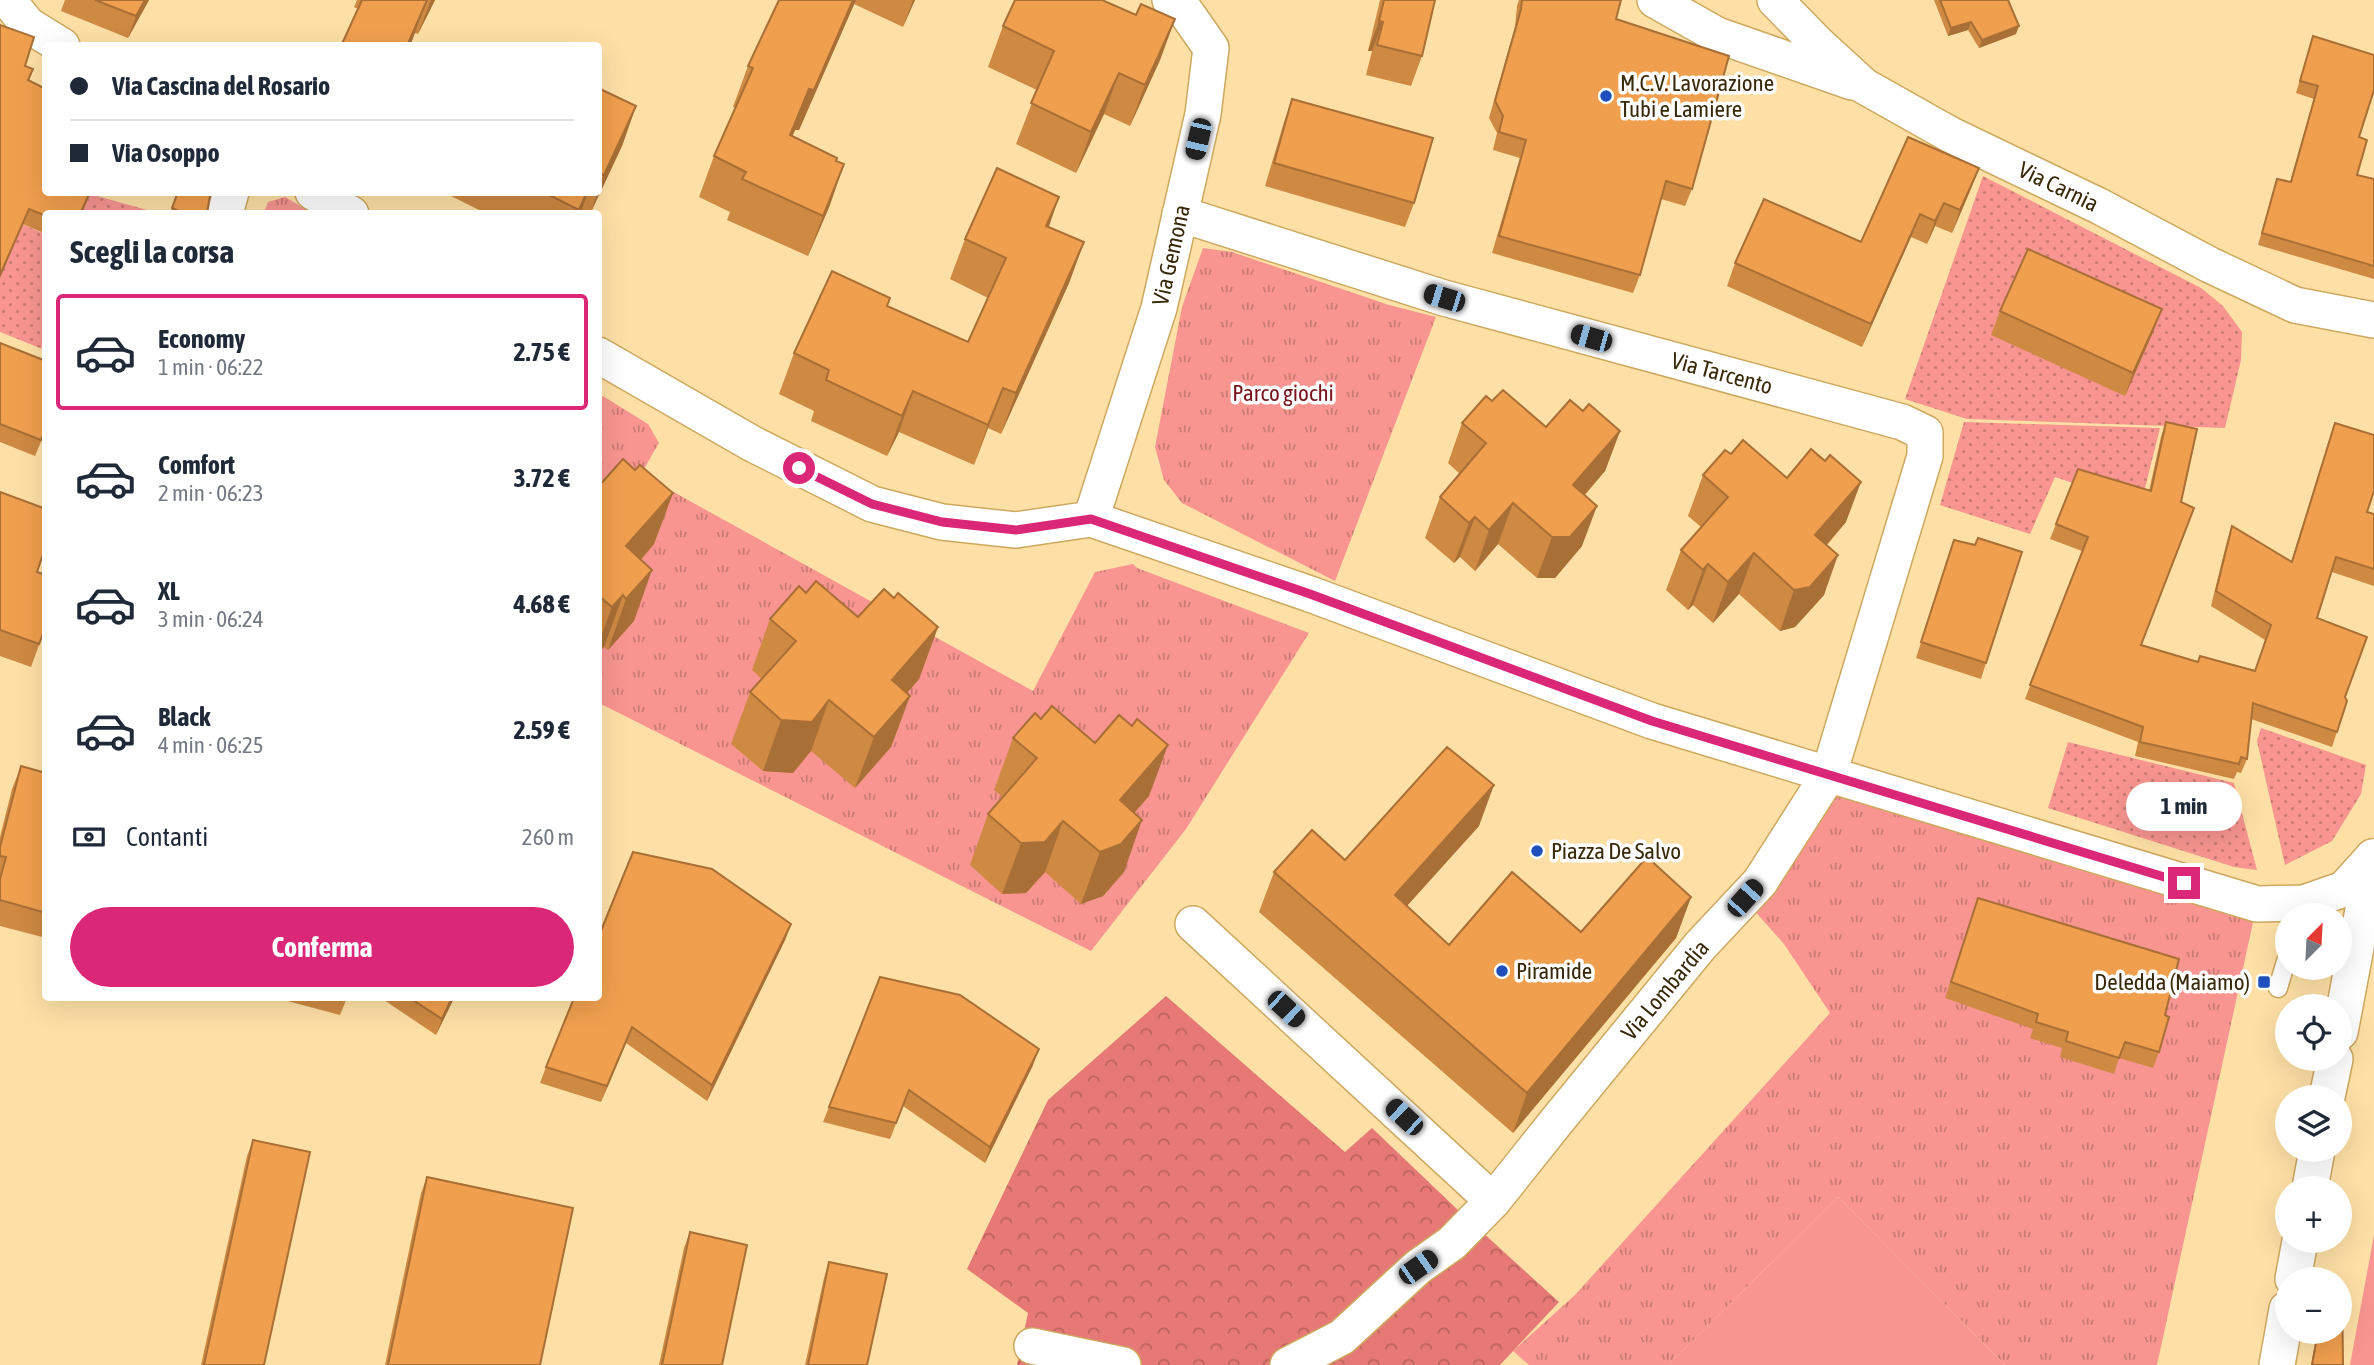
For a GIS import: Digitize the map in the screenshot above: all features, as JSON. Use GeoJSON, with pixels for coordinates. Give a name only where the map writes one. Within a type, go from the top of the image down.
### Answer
{"type":"FeatureCollection","features":[{"type":"Feature","properties":{"kind":"street"},"geometry":{"type":"LineString","coordinates":[[8,0],[28,25],[56,42]]}},
{"type":"Feature","properties":{"kind":"street","name":"Via Gemona"},"geometry":{"type":"LineString","coordinates":[[1091,519],[1159,308],[1203,114],[1211,48],[1182,8],[1170,0]]}},
{"type":"Feature","properties":{"kind":"street"},"geometry":{"type":"LineString","coordinates":[[1655,0],[1717,35],[1864,86]]}},
{"type":"Feature","properties":{"kind":"street","name":"Via Carnia"},"geometry":{"type":"LineString","coordinates":[[1774,0],[1864,86],[1951,135],[2295,305],[2374,320]]}},
{"type":"Feature","properties":{"kind":"street"},"geometry":{"type":"LineString","coordinates":[[320,196],[344,210]]}},
{"type":"Feature","properties":{"kind":"street","name":"Via Tarcento"},"geometry":{"type":"LineString","coordinates":[[1180,214],[1444,298],[1902,422],[1925,433],[1925,456],[1829,774]]}},
{"type":"Feature","properties":{"kind":"street"},"geometry":{"type":"LineString","coordinates":[[602,357],[751,443],[872,504],[942,522],[1016,530],[1091,519],[1310,594],[1652,721],[2257,904],[2275,906]]}},
{"type":"Feature","properties":{"kind":"street","name":"Via Lombardia"},"geometry":{"type":"LineString","coordinates":[[1289,1365],[1342,1337],[1418,1267],[1452,1243],[1493,1201],[1692,957],[1760,881],[1829,774]]}},
{"type":"Feature","properties":{"kind":"street"},"geometry":{"type":"LineString","coordinates":[[2315,903],[2344,889],[2373,854]]}},
{"type":"Feature","properties":{"kind":"street"},"geometry":{"type":"LineString","coordinates":[[2347,994],[2373,854]]}},
{"type":"Feature","properties":{"kind":"street"},"geometry":{"type":"LineString","coordinates":[[1193,924],[1493,1201]]}},
{"type":"Feature","properties":{"kind":"street"},"geometry":{"type":"LineString","coordinates":[[2277,1365],[2281,1344]]}},
{"type":"Feature","properties":{"kind":"street"},"geometry":{"type":"LineString","coordinates":[[1032,1346],[1123,1365]]}},
{"type":"Feature","properties":{"kind":"lane"},"geometry":{"type":"LineString","coordinates":[[2278,988],[2280,980]]}},
{"type":"Feature","properties":{"kind":"green space"},"geometry":{"type":"Polygon","coordinates":[[[1983,176],[2201,288],[2223,306],[2242,332],[2241,360],[2225,428],[1967,419],[1905,399],[1983,176]]]}},
{"type":"Feature","properties":{"kind":"green space"},"geometry":{"type":"Polygon","coordinates":[[[89,196],[97,196],[147,210],[83,210],[89,196]]]}},
{"type":"Feature","properties":{"kind":"green space"},"geometry":{"type":"Polygon","coordinates":[[[285,197],[307,210],[265,210],[268,202],[285,197]]]}},
{"type":"Feature","properties":{"kind":"green space"},"geometry":{"type":"Polygon","coordinates":[[[0,214],[42,233],[42,349],[0,332],[0,214]]]}},
{"type":"Feature","properties":{"kind":"green space","name":"Parco giochi"},"geometry":{"type":"Polygon","coordinates":[[[1203,248],[1232,252],[1389,305],[1436,317],[1335,581],[1182,503],[1164,480],[1155,447],[1182,307],[1203,248]]]}},
{"type":"Feature","properties":{"kind":"green space"},"geometry":{"type":"Polygon","coordinates":[[[602,395],[648,424],[659,443],[641,474],[1033,691],[1095,572],[1133,564],[1137,568],[1309,633],[1186,829],[1091,951],[602,705],[602,395]]]}},
{"type":"Feature","properties":{"kind":"green space"},"geometry":{"type":"Polygon","coordinates":[[[1964,422],[2160,428],[2144,492],[2103,493],[2055,477],[2030,534],[1940,505],[1964,422]]]}},
{"type":"Feature","properties":{"kind":"green space"},"geometry":{"type":"Polygon","coordinates":[[[2261,728],[2366,765],[2361,794],[2332,841],[2285,865],[2257,741],[2261,728]]]}},
{"type":"Feature","properties":{"kind":"green space"},"geometry":{"type":"Polygon","coordinates":[[[2068,742],[2234,783],[2257,870],[2234,867],[2048,808],[2068,742]]]}},
{"type":"Feature","properties":{"kind":"green space"},"geometry":{"type":"Polygon","coordinates":[[[1829,774],[2257,904],[2157,1365],[2005,1365],[1838,1197],[1668,1365],[1529,1365],[1513,1351],[1575,1295],[1830,1013],[1784,944],[1752,908],[1829,774]]]}},
{"type":"Feature","properties":{"kind":"green space"},"geometry":{"type":"Polygon","coordinates":[[[1166,996],[1345,1152],[1372,1128],[1559,1302],[1500,1365],[1017,1365],[1028,1313],[967,1269],[1048,1100],[1166,996]]]}},
{"type":"Feature","properties":{"kind":"green space"},"geometry":{"type":"Polygon","coordinates":[[[1838,1197],[2005,1365],[1668,1365],[1838,1197]]]}},
{"type":"Feature","properties":{"kind":"green space"},"geometry":{"type":"Polygon","coordinates":[[[2374,1235],[2374,1365],[2350,1365],[2374,1235]]]}},
{"type":"Feature","properties":{"kind":"building"},"geometry":{"type":"Polygon","coordinates":[[[95,0],[145,0],[136,16],[95,0]]]}},
{"type":"Feature","properties":{"kind":"building"},"geometry":{"type":"Polygon","coordinates":[[[362,0],[427,0],[409,42],[343,42],[362,0]]]}},
{"type":"Feature","properties":{"kind":"building"},"geometry":{"type":"Polygon","coordinates":[[[779,0],[853,0],[814,90],[809,89],[790,135],[844,164],[823,216],[742,179],[746,172],[714,156],[753,68],[748,66],[779,0]]]}},
{"type":"Feature","properties":{"kind":"building"},"geometry":{"type":"Polygon","coordinates":[[[1015,0],[1102,0],[1136,15],[1141,4],[1175,19],[1145,85],[1119,73],[1091,132],[1031,103],[1054,51],[1003,26],[1015,0]]]}},
{"type":"Feature","properties":{"kind":"building"},"geometry":{"type":"Polygon","coordinates":[[[1384,0],[1435,0],[1422,56],[1377,45],[1383,22],[1379,21],[1384,0]]]}},
{"type":"Feature","properties":{"kind":"building","name":"M.C.V. Lavorazione Tubi e Lamiere"},"geometry":{"type":"Polygon","coordinates":[[[1522,0],[1621,0],[1616,19],[1729,56],[1692,189],[1666,181],[1640,275],[1499,236],[1526,140],[1499,132],[1503,116],[1495,101],[1522,0]]]}},
{"type":"Feature","properties":{"kind":"building"},"geometry":{"type":"Polygon","coordinates":[[[1940,0],[2008,0],[2019,26],[1982,40],[1971,22],[1951,28],[1940,0]]]}},
{"type":"Feature","properties":{"kind":"building"},"geometry":{"type":"Polygon","coordinates":[[[0,25],[34,37],[25,66],[33,69],[28,80],[42,87],[42,196],[88,196],[82,210],[42,210],[42,214],[29,209],[0,275],[0,25]]]}},
{"type":"Feature","properties":{"kind":"building"},"geometry":{"type":"Polygon","coordinates":[[[2313,36],[2374,55],[2374,90],[2359,137],[2367,140],[2357,175],[2374,179],[2374,266],[2262,233],[2277,179],[2291,182],[2318,86],[2300,81],[2313,36]]]}},
{"type":"Feature","properties":{"kind":"building"},"geometry":{"type":"Polygon","coordinates":[[[602,90],[636,106],[602,174],[602,90]]]}},
{"type":"Feature","properties":{"kind":"building"},"geometry":{"type":"Polygon","coordinates":[[[1292,99],[1433,138],[1414,203],[1274,163],[1292,99]]]}},
{"type":"Feature","properties":{"kind":"building"},"geometry":{"type":"Polygon","coordinates":[[[1908,137],[1979,168],[1960,210],[1944,203],[1935,221],[1920,214],[1871,324],[1735,263],[1764,199],[1861,242],[1908,137]]]}},
{"type":"Feature","properties":{"kind":"building"},"geometry":{"type":"Polygon","coordinates":[[[997,168],[1059,197],[1046,226],[1084,242],[1016,393],[1003,388],[988,425],[913,391],[902,416],[826,380],[829,370],[794,353],[832,271],[890,298],[887,306],[968,342],[1006,258],[965,239],[997,168]]]}},
{"type":"Feature","properties":{"kind":"building"},"geometry":{"type":"Polygon","coordinates":[[[176,196],[210,196],[208,210],[172,208],[176,196]]]}},
{"type":"Feature","properties":{"kind":"building"},"geometry":{"type":"Polygon","coordinates":[[[551,196],[585,196],[579,210],[551,196]]]}},
{"type":"Feature","properties":{"kind":"building"},"geometry":{"type":"Polygon","coordinates":[[[2028,249],[2162,309],[2133,373],[2000,311],[2028,249]]]}},
{"type":"Feature","properties":{"kind":"building"},"geometry":{"type":"Polygon","coordinates":[[[0,343],[42,359],[42,438],[41,440],[0,424],[0,343]]]}},
{"type":"Feature","properties":{"kind":"building"},"geometry":{"type":"Polygon","coordinates":[[[1503,390],[1546,427],[1570,400],[1583,411],[1589,404],[1620,431],[1573,485],[1597,506],[1570,537],[1552,537],[1513,503],[1489,530],[1475,517],[1469,523],[1440,497],[1486,443],[1462,423],[1486,396],[1492,401],[1503,390]]]}},
{"type":"Feature","properties":{"kind":"building"},"geometry":{"type":"Polygon","coordinates":[[[2166,422],[2197,429],[2181,502],[2194,508],[2141,645],[2198,662],[2200,656],[2255,671],[2271,625],[2216,591],[2232,526],[2292,562],[2335,423],[2374,435],[2374,491],[2367,512],[2374,514],[2374,569],[2336,557],[2317,618],[2367,637],[2345,697],[2347,701],[2337,732],[2253,703],[2247,759],[2241,757],[2239,764],[2140,742],[2143,727],[2030,685],[2088,537],[2056,524],[2078,469],[2151,491],[2166,422]]]}},
{"type":"Feature","properties":{"kind":"building"},"geometry":{"type":"Polygon","coordinates":[[[1743,440],[1787,478],[1811,449],[1825,461],[1830,455],[1861,482],[1815,535],[1838,555],[1810,587],[1794,590],[1754,553],[1728,582],[1708,564],[1703,570],[1681,550],[1728,497],[1703,475],[1725,450],[1731,454],[1743,440]]]}},
{"type":"Feature","properties":{"kind":"building"},"geometry":{"type":"Polygon","coordinates":[[[623,459],[635,470],[640,465],[673,493],[626,546],[652,570],[626,599],[623,595],[612,607],[602,598],[602,483],[623,459]]]}},
{"type":"Feature","properties":{"kind":"building"},"geometry":{"type":"Polygon","coordinates":[[[0,492],[42,508],[42,557],[37,572],[42,574],[42,636],[39,644],[0,630],[0,492]]]}},
{"type":"Feature","properties":{"kind":"building"},"geometry":{"type":"Polygon","coordinates":[[[1978,538],[2022,552],[1986,663],[1921,642],[1954,540],[1975,545],[1978,538]]]}},
{"type":"Feature","properties":{"kind":"building"},"geometry":{"type":"Polygon","coordinates":[[[816,581],[858,617],[884,589],[894,598],[898,593],[938,627],[892,680],[910,696],[874,737],[829,700],[812,722],[781,720],[750,692],[796,641],[770,619],[799,586],[806,593],[816,581]]]}},
{"type":"Feature","properties":{"kind":"building"},"geometry":{"type":"Polygon","coordinates":[[[1052,706],[1095,743],[1119,715],[1132,726],[1137,719],[1168,745],[1120,800],[1142,820],[1121,844],[1100,852],[1063,821],[1045,842],[1021,843],[988,814],[1037,758],[1013,738],[1035,713],[1041,719],[1052,706]]]}},
{"type":"Feature","properties":{"kind":"building"},"geometry":{"type":"Polygon","coordinates":[[[1447,747],[1494,785],[1395,895],[1449,945],[1512,872],[1581,932],[1647,857],[1691,897],[1527,1093],[1274,872],[1312,830],[1345,860],[1447,747]]]}},
{"type":"Feature","properties":{"kind":"building"},"geometry":{"type":"Polygon","coordinates":[[[21,766],[42,772],[42,912],[0,900],[0,879],[6,857],[0,856],[21,766]]]}},
{"type":"Feature","properties":{"kind":"building"},"geometry":{"type":"Polygon","coordinates":[[[633,852],[712,869],[791,924],[712,1085],[632,1027],[607,1086],[546,1067],[573,1001],[602,1001],[602,928],[633,852]]]}},
{"type":"Feature","properties":{"kind":"building"},"geometry":{"type":"Polygon","coordinates":[[[1978,898],[2179,959],[2165,1015],[2169,1017],[2159,1052],[2125,1042],[2119,1058],[2066,1041],[2068,1032],[2036,1022],[2038,1014],[1951,982],[1978,898]]]}},
{"type":"Feature","properties":{"kind":"building"},"geometry":{"type":"Polygon","coordinates":[[[880,977],[960,995],[1039,1049],[990,1147],[909,1090],[896,1123],[829,1107],[880,977]]]}},
{"type":"Feature","properties":{"kind":"building"},"geometry":{"type":"Polygon","coordinates":[[[415,1001],[451,1001],[442,1019],[415,1001]]]}},
{"type":"Feature","properties":{"kind":"building"},"geometry":{"type":"Polygon","coordinates":[[[253,1140],[310,1152],[264,1365],[204,1365],[253,1140]]]}},
{"type":"Feature","properties":{"kind":"building"},"geometry":{"type":"Polygon","coordinates":[[[427,1177],[573,1208],[540,1365],[388,1365],[427,1177]]]}},
{"type":"Feature","properties":{"kind":"building"},"geometry":{"type":"Polygon","coordinates":[[[690,1232],[747,1245],[722,1365],[662,1365],[690,1232]]]}},
{"type":"Feature","properties":{"kind":"building"},"geometry":{"type":"Polygon","coordinates":[[[829,1262],[887,1274],[867,1365],[808,1365],[829,1262]]]}},
{"type":"Feature","properties":{"kind":"building"},"geometry":{"type":"Polygon","coordinates":[[[2316,1344],[2343,1344],[2343,1365],[2312,1365],[2316,1344]]]}},
{"type":"Feature","properties":{"kind":"place","name":"M.C.V. Lavorazione Tubi e Lamiere"},"geometry":{"type":"Point","coordinates":[1606,96]}},
{"type":"Feature","properties":{"kind":"place","name":"Piazza De Salvo"},"geometry":{"type":"Point","coordinates":[1537,851]}},
{"type":"Feature","properties":{"kind":"place","name":"Piramide"},"geometry":{"type":"Point","coordinates":[1502,971]}},
{"type":"Feature","properties":{"kind":"place","name":"Deledda (Maiamo)"},"geometry":{"type":"Point","coordinates":[2264,982]}},
{"type":"Feature","properties":{"kind":"route"},"geometry":{"type":"LineString","coordinates":[[799,468],[872,504],[942,522],[1016,530],[1091,519],[1310,594],[1652,721],[2184,883]]}}]}
